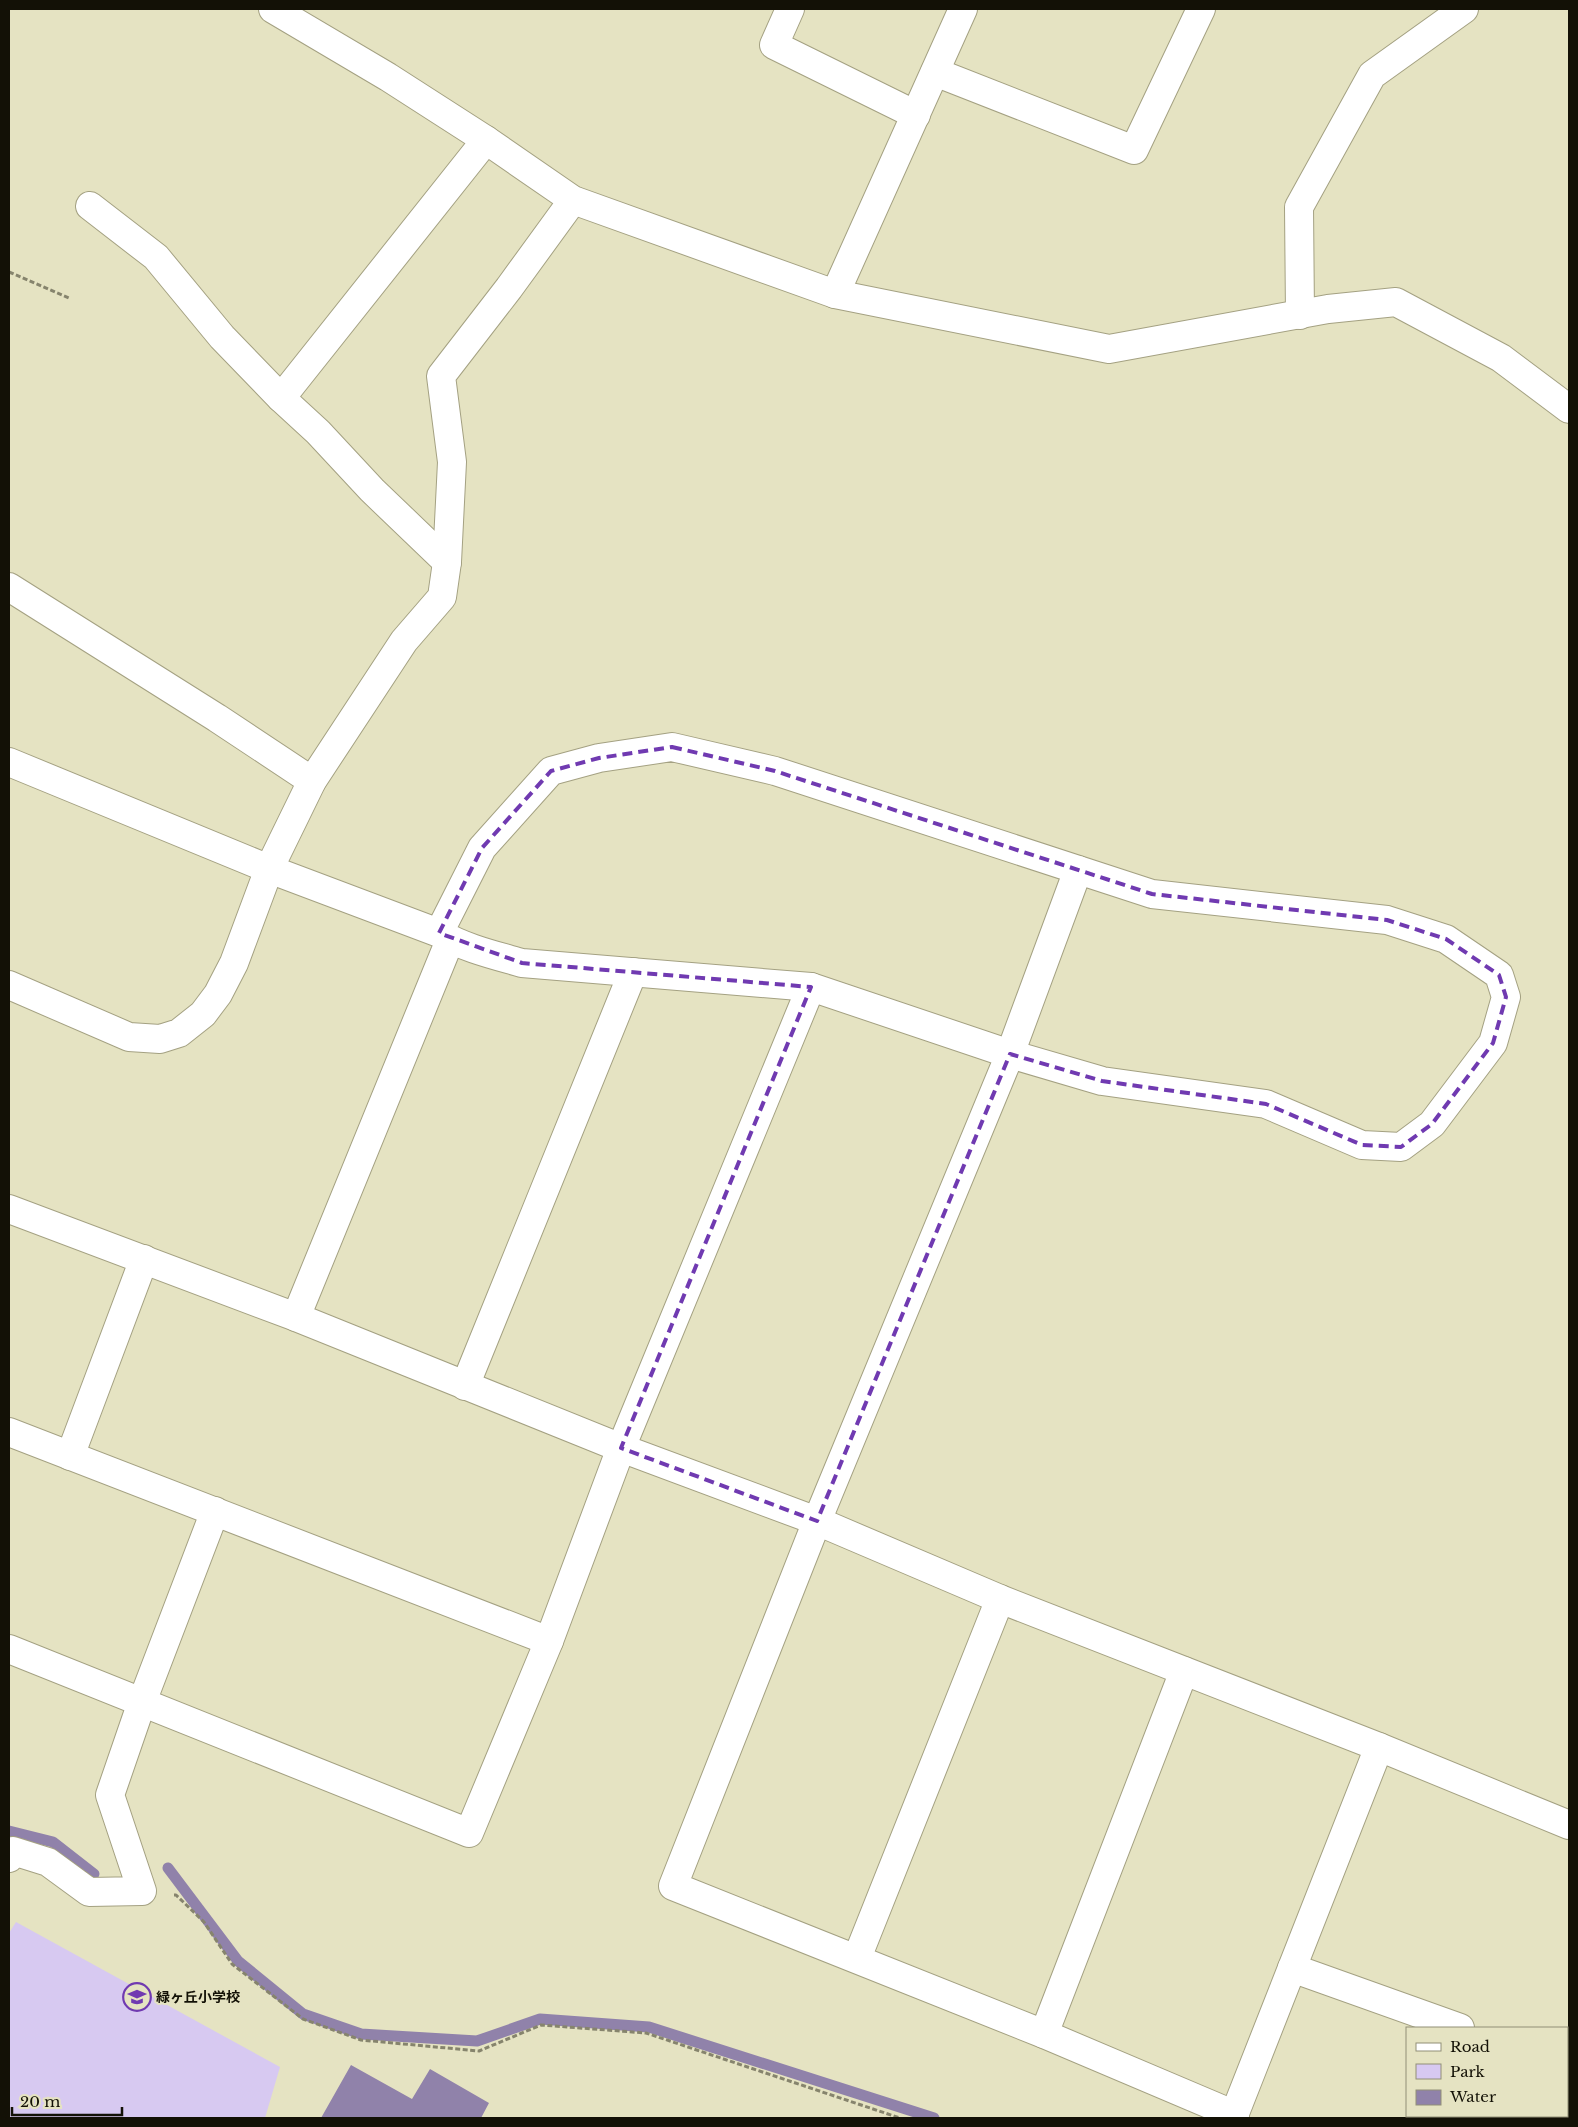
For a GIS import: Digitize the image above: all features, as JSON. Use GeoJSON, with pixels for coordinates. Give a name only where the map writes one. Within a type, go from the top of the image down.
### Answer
{"type":"FeatureCollection","features":[{"type":"Feature","properties":{"kind":"street"},"geometry":{"type":"LineString","coordinates":[[273,9],[388,77],[486,140],[573,200],[835,294],[1109,349],[1328,310],[1396,302],[1500,358],[1569,409]]}},
{"type":"Feature","properties":{"kind":"street"},"geometry":{"type":"LineString","coordinates":[[790,9],[774,45],[916,115]]}},
{"type":"Feature","properties":{"kind":"street"},"geometry":{"type":"LineString","coordinates":[[835,294],[963,9]]}},
{"type":"Feature","properties":{"kind":"street"},"geometry":{"type":"LineString","coordinates":[[935,72],[1134,150],[1201,9]]}},
{"type":"Feature","properties":{"kind":"street"},"geometry":{"type":"LineString","coordinates":[[1300,315],[1299,207],[1372,75],[1464,9]]}},
{"type":"Feature","properties":{"kind":"street"},"geometry":{"type":"LineString","coordinates":[[281,398],[486,140]]}},
{"type":"Feature","properties":{"kind":"street"},"geometry":{"type":"LineString","coordinates":[[9,985],[129,1037],[160,1039],[179,1033],[203,1014],[218,994],[234,963],[269,869],[312,781],[404,641],[442,597],[447,562],[452,462],[441,376],[509,288],[573,200]]}},
{"type":"Feature","properties":{"kind":"street"},"geometry":{"type":"LineString","coordinates":[[90,206],[156,257],[222,338],[281,398],[318,432],[372,490],[447,562]]}},
{"type":"Feature","properties":{"kind":"street"},"geometry":{"type":"LineString","coordinates":[[9,587],[217,718],[312,781]]}},
{"type":"Feature","properties":{"kind":"street"},"geometry":{"type":"LineString","coordinates":[[9,762],[269,869],[444,936],[487,953],[522,963],[811,987],[1010,1054],[1102,1081],[1266,1104],[1362,1145],[1401,1146],[1432,1124],[1493,1043],[1506,997],[1499,975],[1446,938],[1387,920],[1152,894],[775,771],[672,747],[599,758],[551,771],[482,848],[444,936],[296,1317]]}},
{"type":"Feature","properties":{"kind":"street"},"geometry":{"type":"LineString","coordinates":[[1078,870],[1010,1054],[817,1521],[673,1886],[1044,2034],[1234,2116],[1379,1748]]}},
{"type":"Feature","properties":{"kind":"street"},"geometry":{"type":"LineString","coordinates":[[465,1386],[633,972]]}},
{"type":"Feature","properties":{"kind":"street"},"geometry":{"type":"LineString","coordinates":[[9,1649],[469,1833],[549,1640],[621,1448],[811,987]]}},
{"type":"Feature","properties":{"kind":"street"},"geometry":{"type":"LineString","coordinates":[[9,1209],[296,1317],[621,1448],[817,1521],[1000,1599],[1569,1825]]}},
{"type":"Feature","properties":{"kind":"street"},"geometry":{"type":"LineString","coordinates":[[70,1456],[144,1259]]}},
{"type":"Feature","properties":{"kind":"street"},"geometry":{"type":"LineString","coordinates":[[9,1432],[549,1640]]}},
{"type":"Feature","properties":{"kind":"street"},"geometry":{"type":"LineString","coordinates":[[9,1858],[13,1851],[48,1862],[89,1892],[142,1891],[110,1795],[142,1702],[215,1511]]}},
{"type":"Feature","properties":{"kind":"street"},"geometry":{"type":"LineString","coordinates":[[857,1958],[1000,1599]]}},
{"type":"Feature","properties":{"kind":"street"},"geometry":{"type":"LineString","coordinates":[[1044,2034],[1184,1671]]}},
{"type":"Feature","properties":{"kind":"street"},"geometry":{"type":"LineString","coordinates":[[1292,1968],[1457,2027]]}},
{"type":"Feature","properties":{"kind":"path"},"geometry":{"type":"LineString","coordinates":[[9,272],[69,298]]}},
{"type":"Feature","properties":{"kind":"path"},"geometry":{"type":"LineString","coordinates":[[142,1891],[176,1895],[204,1922],[232,1964],[303,2019],[360,2040],[479,2051],[542,2025],[646,2033],[900,2118]]}},
{"type":"Feature","properties":{"kind":"highlighted area"},"geometry":{"type":"Polygon","coordinates":[[[672,747],[775,771],[1152,894],[1387,920],[1446,939],[1499,975],[1506,997],[1493,1043],[1432,1124],[1401,1147],[1362,1145],[1266,1104],[1102,1081],[1010,1054],[817,1521],[621,1448],[811,987],[522,963],[439,933],[482,848],[551,771],[599,758],[672,747]]]}},
{"type":"Feature","properties":{"kind":"green space"},"geometry":{"type":"Polygon","coordinates":[[[16,1922],[280,2067],[265,2118],[9,2118],[9,1933],[16,1922]]]}},
{"type":"Feature","properties":{"kind":"water"},"geometry":{"type":"Polygon","coordinates":[[[351,2065],[412,2099],[430,2069],[489,2103],[481,2118],[321,2118],[351,2065]]]}},
{"type":"Feature","properties":{"kind":"waterway"},"geometry":{"type":"LineString","coordinates":[[9,1831],[53,1842],[94,1874]]}},
{"type":"Feature","properties":{"kind":"waterway"},"geometry":{"type":"LineString","coordinates":[[168,1868],[238,1961],[303,2014],[361,2034],[477,2041],[540,2019],[649,2027],[934,2118]]}},
{"type":"Feature","properties":{"kind":"place","name":"緑ヶ丘小学校"},"geometry":{"type":"Point","coordinates":[137,1997]}}]}
